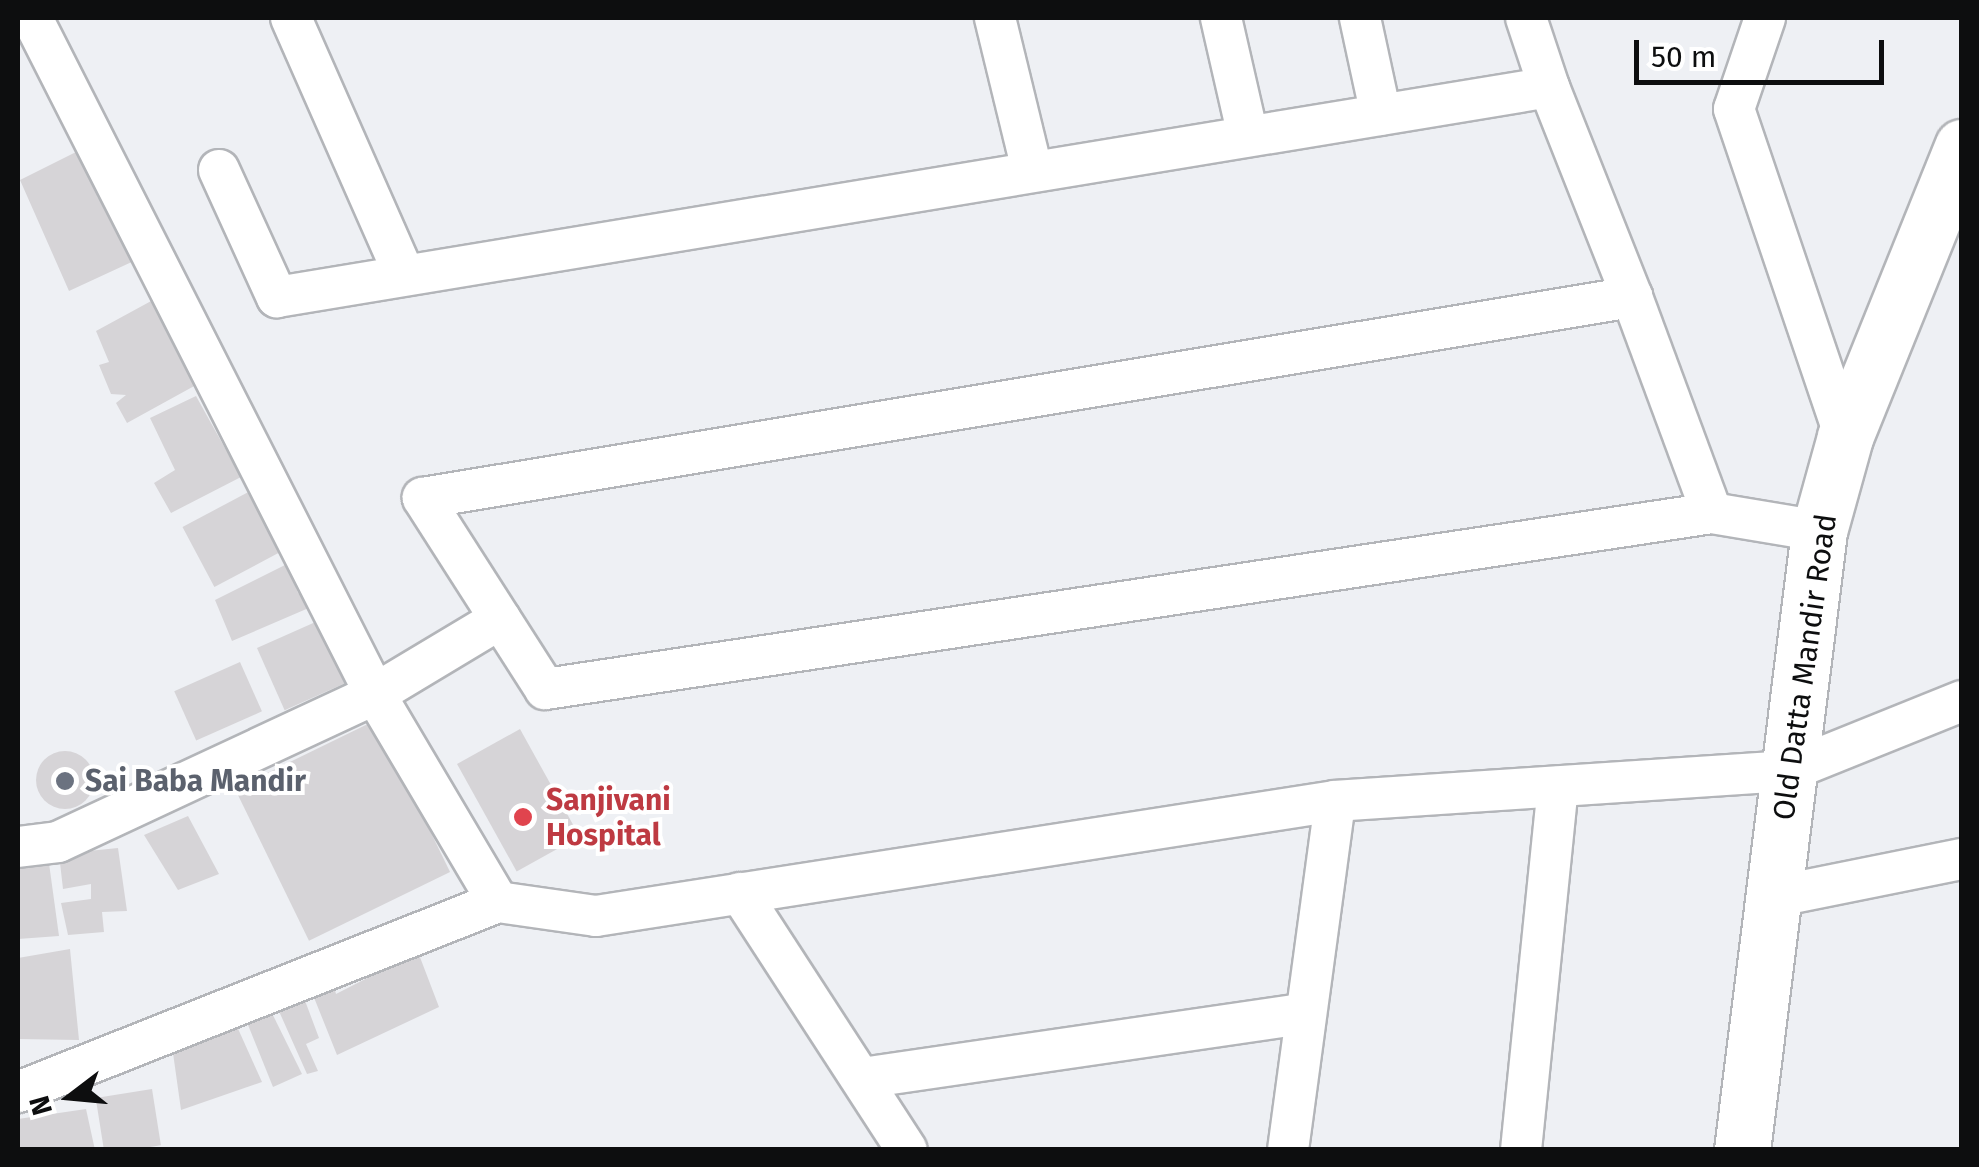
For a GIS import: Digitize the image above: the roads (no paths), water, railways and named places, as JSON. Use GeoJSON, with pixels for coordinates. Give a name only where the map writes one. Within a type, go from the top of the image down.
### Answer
{"type":"FeatureCollection","features":[{"type":"Feature","properties":{"kind":"street"},"geometry":{"type":"LineString","coordinates":[[32,18],[375,694],[498,902]]}},
{"type":"Feature","properties":{"kind":"street"},"geometry":{"type":"LineString","coordinates":[[291,18],[403,272]]}},
{"type":"Feature","properties":{"kind":"street"},"geometry":{"type":"LineString","coordinates":[[995,18],[1032,170]]}},
{"type":"Feature","properties":{"kind":"street"},"geometry":{"type":"LineString","coordinates":[[1222,18],[1248,136]]}},
{"type":"Feature","properties":{"kind":"street"},"geometry":{"type":"LineString","coordinates":[[1360,18],[1381,116]]}},
{"type":"Feature","properties":{"kind":"street"},"geometry":{"type":"LineString","coordinates":[[1526,18],[1712,513]]}},
{"type":"Feature","properties":{"kind":"street"},"geometry":{"type":"LineString","coordinates":[[1765,18],[1734,109],[1845,437]]}},
{"type":"Feature","properties":{"kind":"street"},"geometry":{"type":"LineString","coordinates":[[220,170],[277,298],[403,272],[1549,87]]}},
{"type":"Feature","properties":{"kind":"street","name":"Old Datta Mandir Road"},"geometry":{"type":"LineString","coordinates":[[1742,1150],[1778,896],[1788,771],[1819,532],[1845,437],[1962,148]]}},
{"type":"Feature","properties":{"kind":"street"},"geometry":{"type":"LineString","coordinates":[[1632,297],[423,498],[544,689],[1712,513],[1819,532]]}},
{"type":"Feature","properties":{"kind":"street"},"geometry":{"type":"LineString","coordinates":[[18,847],[58,842],[375,694],[500,619]]}},
{"type":"Feature","properties":{"kind":"street"},"geometry":{"type":"LineString","coordinates":[[18,1092],[498,902],[596,916],[1335,802],[1788,771],[1962,702]]}},
{"type":"Feature","properties":{"kind":"street"},"geometry":{"type":"LineString","coordinates":[[1521,1150],[1558,786]]}},
{"type":"Feature","properties":{"kind":"street"},"geometry":{"type":"LineString","coordinates":[[1288,1150],[1335,802]]}},
{"type":"Feature","properties":{"kind":"street"},"geometry":{"type":"LineString","coordinates":[[1778,896],[1962,859]]}},
{"type":"Feature","properties":{"kind":"street"},"geometry":{"type":"LineString","coordinates":[[740,892],[864,1078],[907,1150]]}},
{"type":"Feature","properties":{"kind":"street"},"geometry":{"type":"LineString","coordinates":[[864,1078],[1304,1014]]}},
{"type":"Feature","properties":{"kind":"place","name":"Sai Baba Mandir"},"geometry":{"type":"Point","coordinates":[65,781]}},
{"type":"Feature","properties":{"kind":"place","name":"Sanjivani Hospital"},"geometry":{"type":"Point","coordinates":[523,817]}}]}
